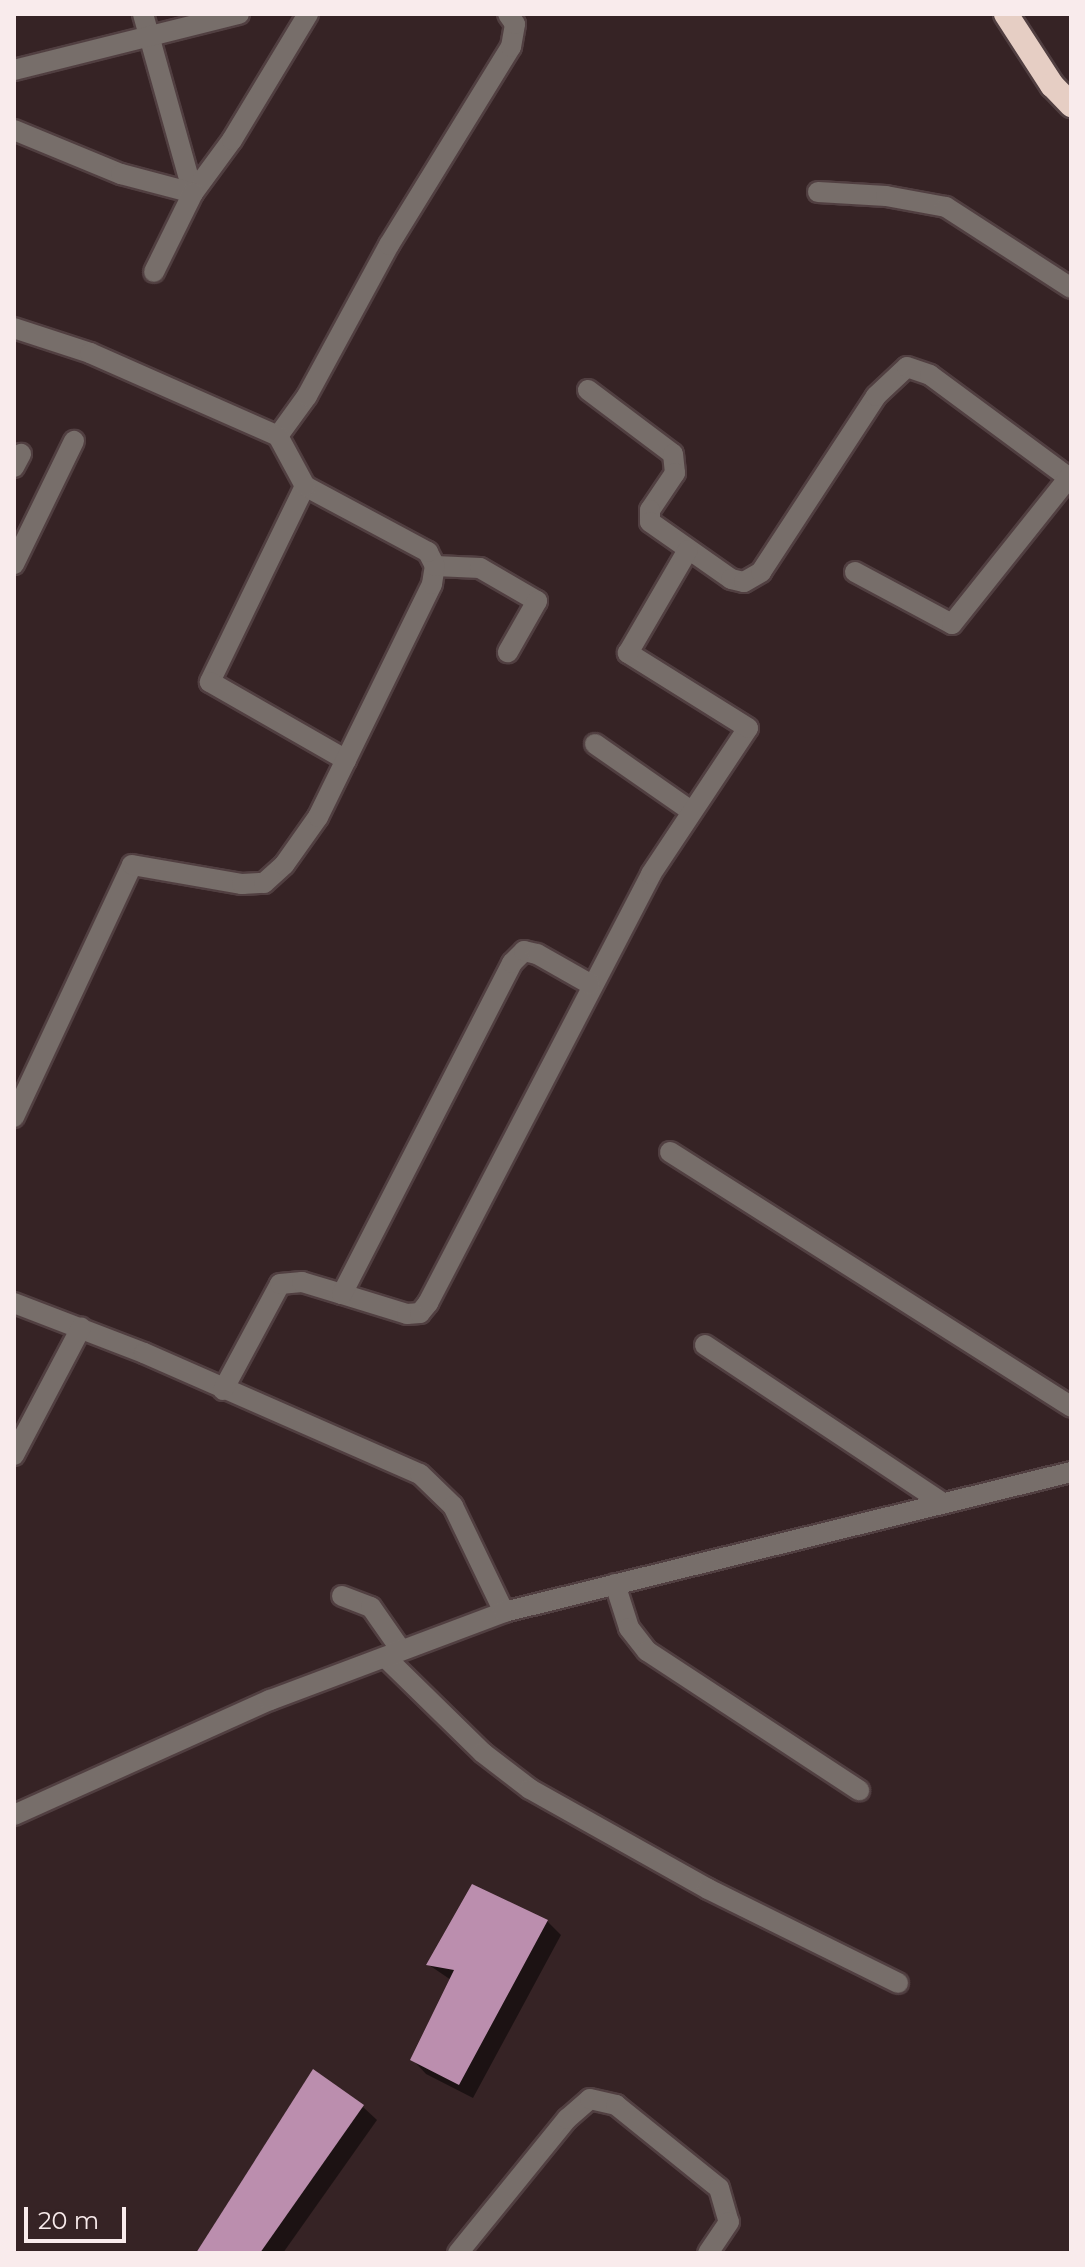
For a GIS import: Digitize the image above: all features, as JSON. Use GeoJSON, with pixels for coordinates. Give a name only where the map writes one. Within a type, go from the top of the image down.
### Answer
{"type":"FeatureCollection","features":[{"type":"Feature","properties":{"kind":"highway"},"geometry":{"type":"LineString","coordinates":[[1006,14],[1052,85],[1071,105]]}},
{"type":"Feature","properties":{"kind":"street"},"geometry":{"type":"LineString","coordinates":[[143,14],[193,193]]}},
{"type":"Feature","properties":{"kind":"street"},"geometry":{"type":"LineString","coordinates":[[14,70],[239,14]]}},
{"type":"Feature","properties":{"kind":"street"},"geometry":{"type":"LineString","coordinates":[[154,272],[193,193],[232,140],[308,14]]}},
{"type":"Feature","properties":{"kind":"street"},"geometry":{"type":"LineString","coordinates":[[278,436],[307,396],[389,245],[511,47],[515,24],[508,14]]}},
{"type":"Feature","properties":{"kind":"street"},"geometry":{"type":"LineString","coordinates":[[14,130],[121,174],[193,193]]}},
{"type":"Feature","properties":{"kind":"street"},"geometry":{"type":"LineString","coordinates":[[818,192],[886,196],[946,207],[1071,288]]}},
{"type":"Feature","properties":{"kind":"street"},"geometry":{"type":"LineString","coordinates":[[14,328],[90,353],[278,436],[305,486],[428,552],[435,566],[432,584],[318,817],[284,865],[264,883],[242,884],[132,865],[14,1117]]}},
{"type":"Feature","properties":{"kind":"street"},"geometry":{"type":"LineString","coordinates":[[588,390],[673,454],[675,473],[650,510],[650,522],[731,579],[744,582],[761,572],[876,396],[907,367],[930,375],[1070,476],[952,624],[855,572]]}},
{"type":"Feature","properties":{"kind":"street"},"geometry":{"type":"LineString","coordinates":[[14,564],[74,441]]}},
{"type":"Feature","properties":{"kind":"street"},"geometry":{"type":"LineString","coordinates":[[305,486],[210,682],[346,760]]}},
{"type":"Feature","properties":{"kind":"street"},"geometry":{"type":"LineString","coordinates":[[223,1390],[280,1284],[302,1282],[407,1314],[420,1313],[428,1303],[590,984],[691,811],[748,728],[628,653],[688,550]]}},
{"type":"Feature","properties":{"kind":"street"},"geometry":{"type":"LineString","coordinates":[[435,566],[480,568],[537,601],[508,652]]}},
{"type":"Feature","properties":{"kind":"street"},"geometry":{"type":"LineString","coordinates":[[595,744],[691,811]]}},
{"type":"Feature","properties":{"kind":"street"},"geometry":{"type":"LineString","coordinates":[[342,1294],[512,963],[524,951],[537,954],[590,984]]}},
{"type":"Feature","properties":{"kind":"street"},"geometry":{"type":"LineString","coordinates":[[670,1152],[1071,1406]]}},
{"type":"Feature","properties":{"kind":"street"},"geometry":{"type":"LineString","coordinates":[[14,1303],[81,1328],[406,1467],[441,1488],[504,1612]]}},
{"type":"Feature","properties":{"kind":"street"},"geometry":{"type":"LineString","coordinates":[[14,1455],[81,1328]]}},
{"type":"Feature","properties":{"kind":"street"},"geometry":{"type":"LineString","coordinates":[[705,1345],[943,1503]]}},
{"type":"Feature","properties":{"kind":"street"},"geometry":{"type":"LineString","coordinates":[[14,1815],[270,1700],[504,1612],[1071,1472]]}},
{"type":"Feature","properties":{"kind":"street"},"geometry":{"type":"LineString","coordinates":[[615,1584],[629,1628],[647,1651],[859,1790]]}},
{"type":"Feature","properties":{"kind":"street"},"geometry":{"type":"LineString","coordinates":[[342,1596],[371,1607],[394,1654],[471,1743],[530,1789],[721,1896],[898,1983]]}},
{"type":"Feature","properties":{"kind":"street"},"geometry":{"type":"LineString","coordinates":[[458,2253],[567,2119],[590,2099],[616,2105],[719,2188],[729,2222],[708,2253]]}},
{"type":"Feature","properties":{"kind":"building"},"geometry":{"type":"Polygon","coordinates":[[[472,1884],[548,1920],[459,2085],[410,2060],[454,1970],[426,1965],[472,1884]]]}},
{"type":"Feature","properties":{"kind":"building"},"geometry":{"type":"Polygon","coordinates":[[[313,2069],[364,2105],[260,2253],[196,2253],[313,2069]]]}}]}
